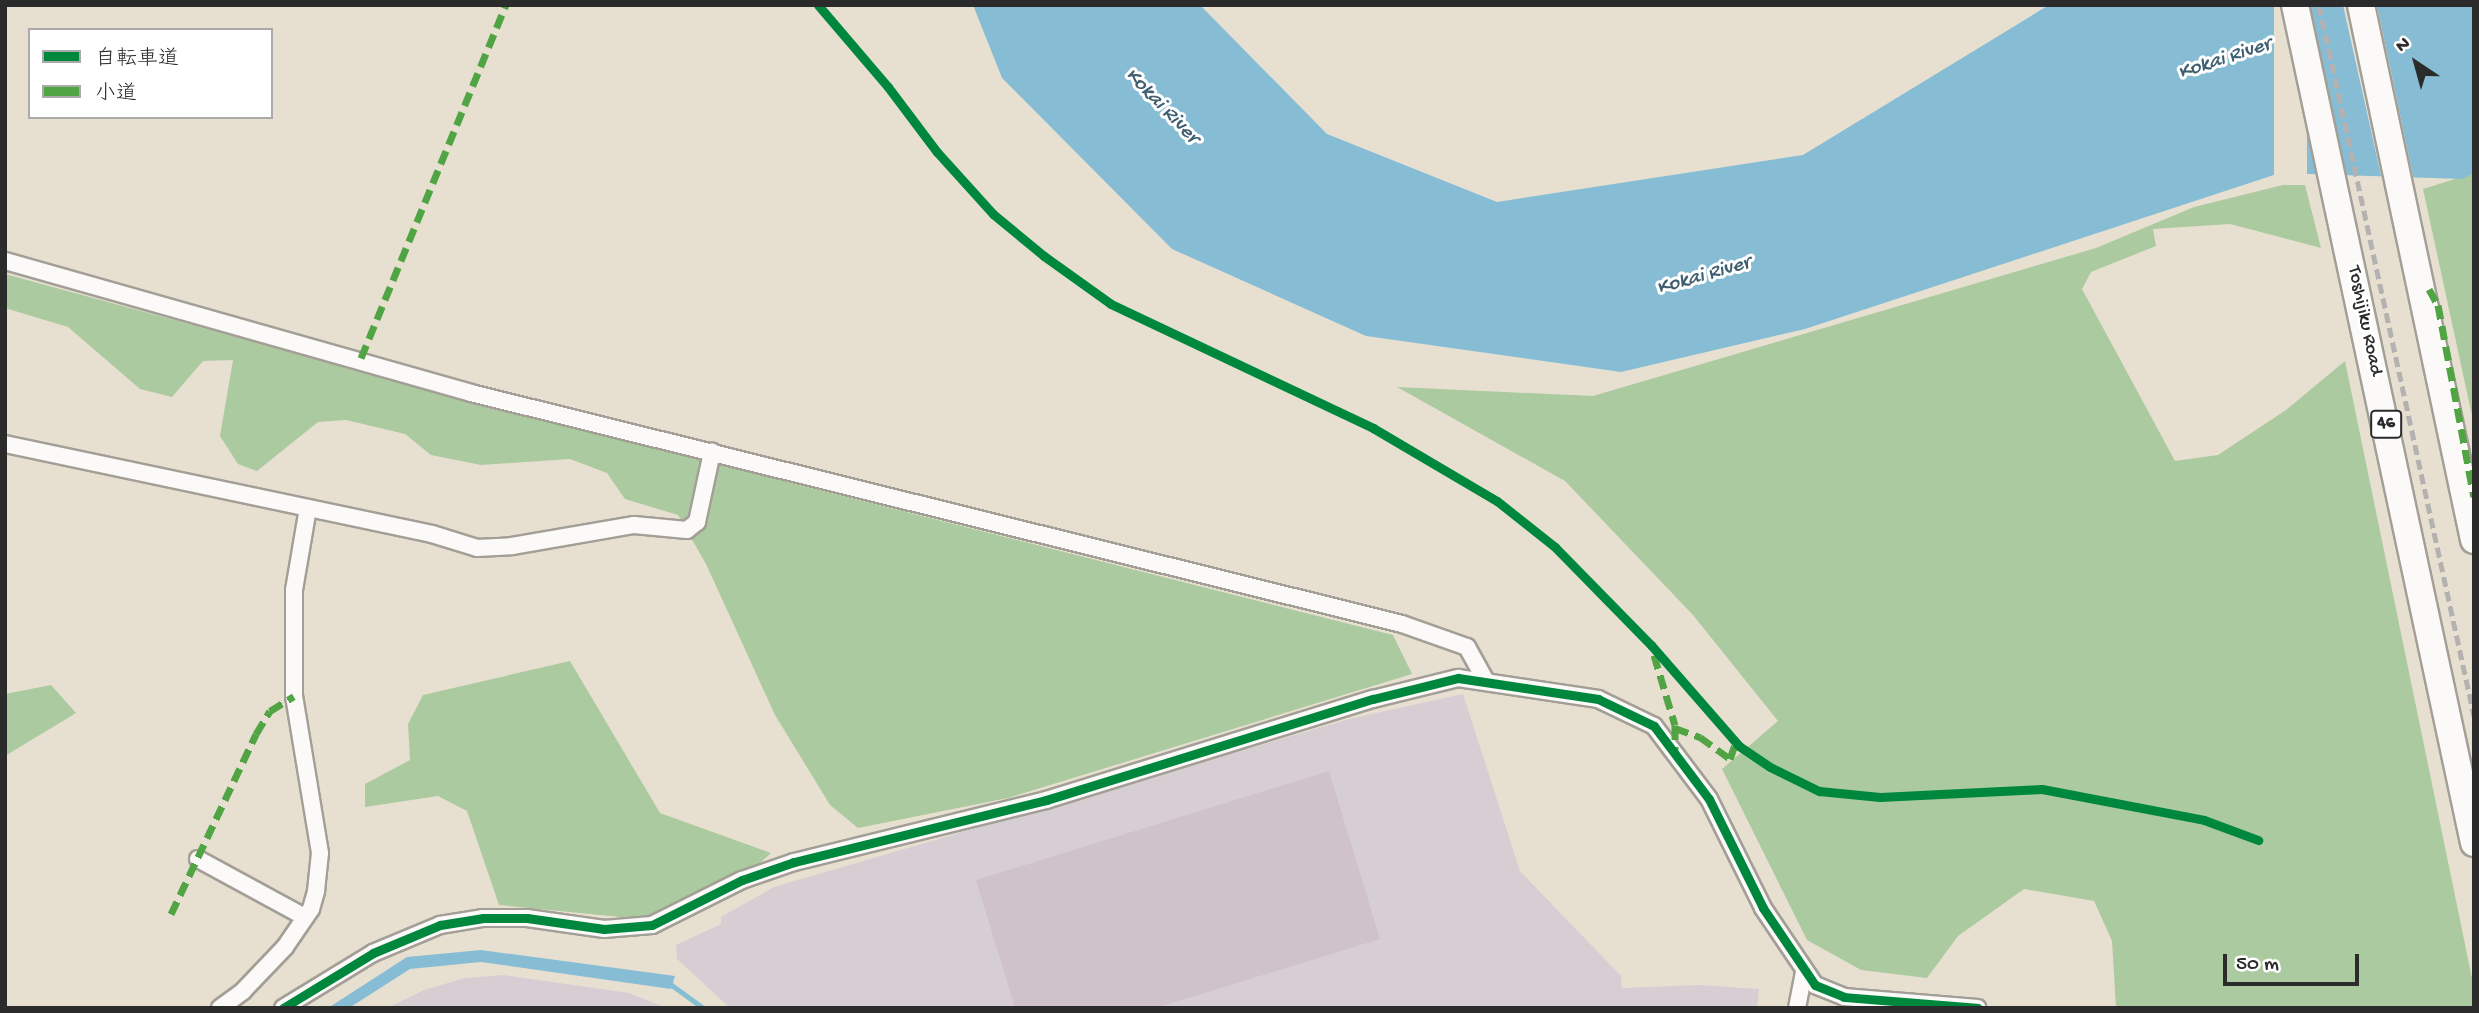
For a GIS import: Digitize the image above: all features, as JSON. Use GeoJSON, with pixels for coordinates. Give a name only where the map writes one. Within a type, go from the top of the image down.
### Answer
{"type":"FeatureCollection","features":[{"type":"Feature","properties":{"kind":"main road","name":"Toshijiku Road"},"geometry":{"type":"LineString","coordinates":[[2295,5],[2474,843]]}},
{"type":"Feature","properties":{"kind":"main road"},"geometry":{"type":"LineString","coordinates":[[2361,5],[2474,540]]}},
{"type":"Feature","properties":{"kind":"street"},"geometry":{"type":"LineString","coordinates":[[5,261],[471,393],[1402,624],[1467,647],[1486,681]]}},
{"type":"Feature","properties":{"kind":"street"},"geometry":{"type":"LineString","coordinates":[[5,444],[308,508],[477,548],[512,546],[634,525],[687,530],[697,522],[712,452]]}},
{"type":"Feature","properties":{"kind":"street"},"geometry":{"type":"LineString","coordinates":[[220,1008],[243,991],[285,947],[305,917],[316,891],[320,853],[294,696],[294,590],[308,508]]}},
{"type":"Feature","properties":{"kind":"street"},"geometry":{"type":"LineString","coordinates":[[283,1008],[373,953],[440,925],[483,918],[527,918],[604,929],[652,925],[741,880],[794,862],[1046,800],[1418,686],[1458,678],[1598,699],[1654,726],[1709,799],[1763,908],[1804,973],[1825,991],[1844,996],[1978,1008]]}},
{"type":"Feature","properties":{"kind":"street"},"geometry":{"type":"LineString","coordinates":[[198,859],[305,917]]}},
{"type":"Feature","properties":{"kind":"street"},"geometry":{"type":"LineString","coordinates":[[1797,1008],[1804,973]]}},
{"type":"Feature","properties":{"kind":"shaded area"},"geometry":{"type":"Polygon","coordinates":[[[1463,694],[1520,871],[1621,976],[1622,988],[1699,985],[1759,989],[1757,1008],[730,1008],[677,959],[676,945],[721,924],[721,917],[774,887],[1353,718],[1463,694]]]}},
{"type":"Feature","properties":{"kind":"shaded area"},"geometry":{"type":"Polygon","coordinates":[[[503,975],[629,993],[667,1008],[387,1008],[424,990],[465,978],[503,975]]]}},
{"type":"Feature","properties":{"kind":"green space"},"geometry":{"type":"Polygon","coordinates":[[[2474,173],[2474,425],[2423,189],[2474,173]]]}},
{"type":"Feature","properties":{"kind":"green space"},"geometry":{"type":"Polygon","coordinates":[[[2283,185],[2305,185],[2321,248],[2230,224],[2153,229],[2156,246],[2091,272],[2082,289],[2175,461],[2218,455],[2286,410],[2345,361],[2474,988],[2474,1008],[2116,1008],[2112,941],[2094,901],[2024,889],[1958,936],[1927,978],[1861,970],[1807,940],[1722,769],[1778,721],[1693,615],[1565,481],[1397,387],[1593,396],[2096,248],[2194,207],[2283,185]]]}},
{"type":"Feature","properties":{"kind":"green space"},"geometry":{"type":"Polygon","coordinates":[[[5,274],[576,429],[689,453],[787,482],[1393,635],[1412,674],[1008,798],[858,828],[830,805],[775,715],[706,564],[678,515],[625,499],[607,473],[570,459],[481,465],[431,455],[405,434],[346,420],[318,422],[257,471],[238,464],[220,436],[233,360],[203,361],[172,397],[140,389],[68,327],[5,308],[5,274]]]}},
{"type":"Feature","properties":{"kind":"green space"},"geometry":{"type":"Polygon","coordinates":[[[570,661],[660,813],[771,853],[757,866],[641,919],[499,905],[467,811],[438,796],[365,807],[365,784],[410,760],[408,724],[423,695],[570,661]]]}},
{"type":"Feature","properties":{"kind":"green space"},"geometry":{"type":"Polygon","coordinates":[[[51,685],[76,713],[5,756],[5,694],[51,685]]]}},
{"type":"Feature","properties":{"kind":"water","name":"Kokai River"},"geometry":{"type":"Polygon","coordinates":[[[973,5],[1200,5],[1327,134],[1497,202],[1803,155],[2049,5],[2474,5],[2474,173],[2462,179],[2280,173],[1805,329],[1621,372],[1366,336],[1172,249],[1002,78],[973,5]]]}},
{"type":"Feature","properties":{"kind":"water"},"geometry":{"type":"Polygon","coordinates":[[[481,950],[675,976],[671,989],[481,962],[410,969],[349,1008],[328,1008],[407,957],[481,950]]]}},
{"type":"Feature","properties":{"kind":"pier"},"geometry":{"type":"Polygon","coordinates":[[[2274,5],[2307,5],[2307,181],[2274,181],[2274,5]]]}},
{"type":"Feature","properties":{"kind":"pier"},"geometry":{"type":"Polygon","coordinates":[[[2343,5],[2377,5],[2414,181],[2382,180],[2343,5]]]}},
{"type":"Feature","properties":{"kind":"building"},"geometry":{"type":"Polygon","coordinates":[[[1329,771],[1380,939],[1156,1008],[1015,1008],[976,880],[1329,771]]]}},
{"type":"Feature","properties":{"kind":"waterway"},"geometry":{"type":"LineString","coordinates":[[666,981],[703,1008]]}},
{"type":"Feature","properties":{"kind":"railway"},"geometry":{"type":"LineString","coordinates":[[2319,5],[2474,716]]}},
{"type":"Feature","properties":{"kind":"marked path"},"geometry":{"type":"LineString","coordinates":[[361,358],[506,5]]}},
{"type":"Feature","properties":{"kind":"marked path"},"geometry":{"type":"LineString","coordinates":[[2429,289],[2438,305],[2474,497]]}},
{"type":"Feature","properties":{"kind":"marked path"},"geometry":{"type":"LineString","coordinates":[[1654,655],[1675,725],[1675,750]]}},
{"type":"Feature","properties":{"kind":"marked path"},"geometry":{"type":"LineString","coordinates":[[171,914],[256,734],[270,711],[294,696]]}},
{"type":"Feature","properties":{"kind":"marked path"},"geometry":{"type":"LineString","coordinates":[[1675,728],[1700,737],[1730,759],[1736,742]]}},
{"type":"Feature","properties":{"kind":"cycle path"},"geometry":{"type":"LineString","coordinates":[[818,5],[888,87],[937,152],[993,214],[1044,256],[1111,304],[1373,428],[1497,501],[1555,547],[1651,645],[1739,746],[1770,767],[1819,791],[1880,797],[2042,789],[2204,820],[2258,840]]}},
{"type":"Feature","properties":{"kind":"cycle path"},"geometry":{"type":"LineString","coordinates":[[283,1008],[373,953],[440,925],[483,918],[527,918],[604,929],[652,925],[742,880],[794,862],[1046,800],[1373,699],[1458,678],[1598,699],[1654,726],[1709,799],[1763,908],[1815,985],[1844,997],[1978,1008]]}}]}
